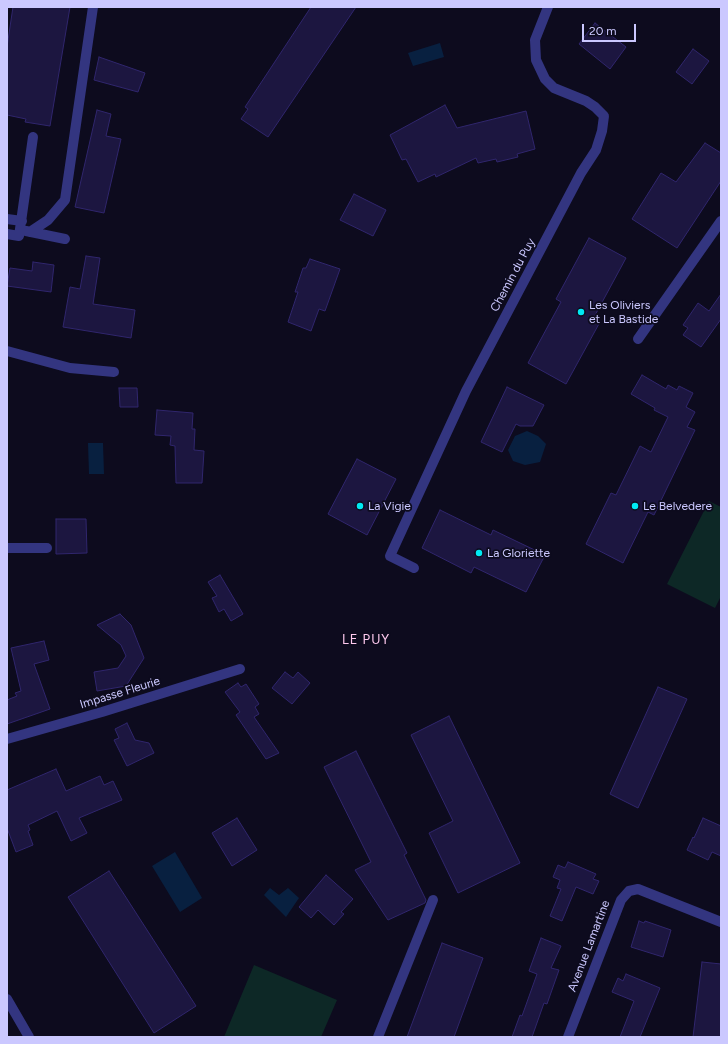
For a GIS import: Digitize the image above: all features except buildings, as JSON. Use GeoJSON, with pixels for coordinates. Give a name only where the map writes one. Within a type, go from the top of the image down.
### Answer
{"type":"FeatureCollection","features":[{"type":"Feature","properties":{"kind":"street"},"geometry":{"type":"LineString","coordinates":[[7,234],[23,230],[48,220],[65,200],[93,7]]}},
{"type":"Feature","properties":{"kind":"street","name":"Chemin du Puy"},"geometry":{"type":"LineString","coordinates":[[414,568],[390,556],[466,391],[581,173],[596,150],[602,131],[604,116],[586,101],[554,88],[545,79],[536,60],[536,40],[548,7]]}},
{"type":"Feature","properties":{"kind":"street"},"geometry":{"type":"LineString","coordinates":[[23,230],[33,137]]}},
{"type":"Feature","properties":{"kind":"street"},"geometry":{"type":"LineString","coordinates":[[7,218],[23,230],[65,239]]}},
{"type":"Feature","properties":{"kind":"street"},"geometry":{"type":"LineString","coordinates":[[638,339],[721,221]]}},
{"type":"Feature","properties":{"kind":"street"},"geometry":{"type":"LineString","coordinates":[[7,351],[70,368],[114,372]]}},
{"type":"Feature","properties":{"kind":"street"},"geometry":{"type":"LineString","coordinates":[[7,548],[47,548]]}},
{"type":"Feature","properties":{"kind":"street","name":"Impasse Fleurie"},"geometry":{"type":"LineString","coordinates":[[7,739],[102,712],[240,669]]}},
{"type":"Feature","properties":{"kind":"street","name":"Avenue Lamartine"},"geometry":{"type":"LineString","coordinates":[[568,1037],[621,900],[629,891],[638,889],[721,922]]}},
{"type":"Feature","properties":{"kind":"street"},"geometry":{"type":"LineString","coordinates":[[378,1037],[433,900]]}},
{"type":"Feature","properties":{"kind":"street"},"geometry":{"type":"LineString","coordinates":[[7,999],[29,1037]]}},
{"type":"Feature","properties":{"kind":"green space"},"geometry":{"type":"Polygon","coordinates":[[[709,501],[721,507],[721,596],[715,608],[667,584],[709,501]]]}},
{"type":"Feature","properties":{"kind":"green space"},"geometry":{"type":"Polygon","coordinates":[[[254,965],[337,1000],[321,1037],[224,1037],[254,965]]]}},
{"type":"Feature","properties":{"kind":"water"},"geometry":{"type":"Polygon","coordinates":[[[440,43],[444,57],[413,66],[408,53],[440,43]]]}},
{"type":"Feature","properties":{"kind":"water"},"geometry":{"type":"Polygon","coordinates":[[[527,431],[538,436],[546,444],[540,462],[525,465],[513,461],[508,450],[515,436],[527,431]]]}},
{"type":"Feature","properties":{"kind":"water"},"geometry":{"type":"Polygon","coordinates":[[[88,443],[103,443],[104,474],[89,474],[88,443]]]}},
{"type":"Feature","properties":{"kind":"water"},"geometry":{"type":"Polygon","coordinates":[[[175,852],[202,898],[180,912],[152,866],[175,852]]]}},
{"type":"Feature","properties":{"kind":"water"},"geometry":{"type":"Polygon","coordinates":[[[270,888],[279,895],[288,888],[299,898],[286,917],[264,895],[270,888]]]}},
{"type":"Feature","properties":{"kind":"place","name":"Les Oliviers et La Bastide"},"geometry":{"type":"Point","coordinates":[581,312]}},
{"type":"Feature","properties":{"kind":"place","name":"La Vigie"},"geometry":{"type":"Point","coordinates":[360,506]}},
{"type":"Feature","properties":{"kind":"place","name":"Le Belvedere"},"geometry":{"type":"Point","coordinates":[635,506]}},
{"type":"Feature","properties":{"kind":"place","name":"La Gloriette"},"geometry":{"type":"Point","coordinates":[479,553]}},
{"type":"Feature","properties":{"kind":"district","name":"LE PUY"},"geometry":{"type":"Point","coordinates":[366,640]}}]}
